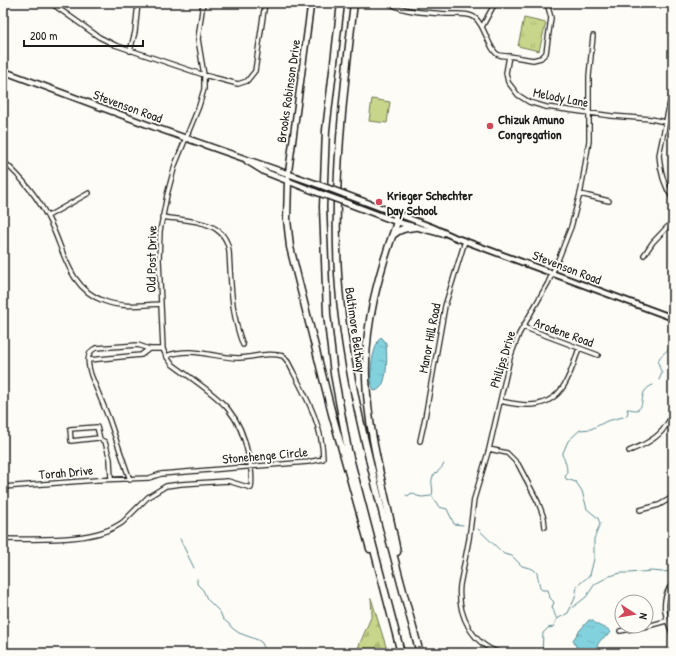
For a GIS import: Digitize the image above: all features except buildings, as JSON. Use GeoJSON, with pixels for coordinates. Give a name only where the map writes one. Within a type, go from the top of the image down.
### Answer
{"type":"FeatureCollection","features":[{"type":"Feature","properties":{"kind":"highway","name":"Baltimore Beltway"},"geometry":{"type":"LineString","coordinates":[[341,3],[326,130],[323,208],[327,314],[334,374],[348,450],[401,653]]}},
{"type":"Feature","properties":{"kind":"highway","name":"Baltimore Beltway"},"geometry":{"type":"LineString","coordinates":[[354,3],[337,172],[338,276],[356,405],[407,608],[420,653]]}},
{"type":"Feature","properties":{"kind":"highway"},"geometry":{"type":"LineString","coordinates":[[288,181],[287,220],[294,267],[353,491],[391,623],[396,631]]}},
{"type":"Feature","properties":{"kind":"highway"},"geometry":{"type":"LineString","coordinates":[[395,213],[397,222],[381,269],[372,305],[367,341],[366,378],[376,453],[391,520],[407,608]]}},
{"type":"Feature","properties":{"kind":"highway"},"geometry":{"type":"LineString","coordinates":[[391,236],[400,230],[415,227]]}},
{"type":"Feature","properties":{"kind":"main road","name":"Brooks Robinson Drive"},"geometry":{"type":"LineString","coordinates":[[288,181],[311,3]]}},
{"type":"Feature","properties":{"kind":"main road","name":"Stevenson Road"},"geometry":{"type":"LineString","coordinates":[[3,71],[395,213]]}},
{"type":"Feature","properties":{"kind":"main road","name":"Stevenson Road"},"geometry":{"type":"LineString","coordinates":[[247,160],[266,172],[397,222]]}},
{"type":"Feature","properties":{"kind":"street"},"geometry":{"type":"LineString","coordinates":[[51,3],[107,42],[130,51],[233,84],[247,81],[254,74],[257,66],[265,3]]}},
{"type":"Feature","properties":{"kind":"street"},"geometry":{"type":"LineString","coordinates":[[130,51],[135,32],[138,3]]}},
{"type":"Feature","properties":{"kind":"street","name":"Old Post Drive"},"geometry":{"type":"LineString","coordinates":[[3,540],[88,536],[103,533],[117,527],[154,492],[173,485],[228,481],[251,488],[253,479],[251,467],[242,436],[228,409],[172,364],[163,349],[159,260],[162,217],[171,180],[204,89],[204,75],[198,39],[203,3]]}},
{"type":"Feature","properties":{"kind":"street"},"geometry":{"type":"LineString","coordinates":[[390,3],[400,8],[472,16],[479,22],[495,52],[500,55],[533,60],[541,58],[546,53],[551,18],[547,3]]}},
{"type":"Feature","properties":{"kind":"street"},"geometry":{"type":"LineString","coordinates":[[482,27],[495,3]]}},
{"type":"Feature","properties":{"kind":"street","name":"Philips Drive"},"geometry":{"type":"LineString","coordinates":[[501,653],[487,648],[480,643],[468,627],[461,606],[459,592],[470,532],[474,499],[489,449],[510,358],[523,327],[552,274],[571,227],[580,194],[588,151],[590,113],[589,76],[593,36]]}},
{"type":"Feature","properties":{"kind":"street","name":"Melody Lane"},"geometry":{"type":"LineString","coordinates":[[509,56],[506,73],[508,82],[518,95],[529,102],[542,106],[665,122]]}},
{"type":"Feature","properties":{"kind":"street"},"geometry":{"type":"LineString","coordinates":[[673,87],[660,148],[660,161],[666,187],[673,199]]}},
{"type":"Feature","properties":{"kind":"street"},"geometry":{"type":"LineString","coordinates":[[3,161],[30,189],[48,216],[72,274],[80,285],[90,294],[117,305],[161,304]]}},
{"type":"Feature","properties":{"kind":"street"},"geometry":{"type":"LineString","coordinates":[[48,216],[89,194]]}},
{"type":"Feature","properties":{"kind":"street"},"geometry":{"type":"LineString","coordinates":[[580,194],[609,201]]}},
{"type":"Feature","properties":{"kind":"street","name":"Stevenson Road"},"geometry":{"type":"LineString","coordinates":[[395,213],[454,237]]}},
{"type":"Feature","properties":{"kind":"street"},"geometry":{"type":"LineString","coordinates":[[162,217],[206,224],[216,228],[224,236],[230,251],[234,316],[243,345]]}},
{"type":"Feature","properties":{"kind":"street"},"geometry":{"type":"LineString","coordinates":[[644,255],[653,242],[673,221]]}},
{"type":"Feature","properties":{"kind":"street","name":"Stevenson Road"},"geometry":{"type":"LineString","coordinates":[[397,222],[466,241],[673,318]]}},
{"type":"Feature","properties":{"kind":"street","name":"Manor Hill Road"},"geometry":{"type":"LineString","coordinates":[[420,441],[445,306],[466,241]]}},
{"type":"Feature","properties":{"kind":"street","name":"Arodene Road"},"geometry":{"type":"LineString","coordinates":[[523,327],[598,355]]}},
{"type":"Feature","properties":{"kind":"street"},"geometry":{"type":"LineString","coordinates":[[130,480],[109,419],[90,375],[88,360],[89,352],[96,348],[138,345],[149,349],[163,349]]}},
{"type":"Feature","properties":{"kind":"street"},"geometry":{"type":"LineString","coordinates":[[500,401],[527,405],[542,403],[552,398],[566,385],[579,348]]}},
{"type":"Feature","properties":{"kind":"street"},"geometry":{"type":"LineString","coordinates":[[88,360],[141,355],[149,349]]}},
{"type":"Feature","properties":{"kind":"street","name":"Stonehenge Circle"},"geometry":{"type":"LineString","coordinates":[[130,480],[149,478],[161,474],[308,462],[323,459],[322,445],[314,413],[286,358],[283,356],[272,354],[235,358],[182,351],[166,356]]}},
{"type":"Feature","properties":{"kind":"street"},"geometry":{"type":"LineString","coordinates":[[629,451],[642,446],[653,439],[673,416]]}},
{"type":"Feature","properties":{"kind":"street"},"geometry":{"type":"LineString","coordinates":[[100,439],[97,427],[70,429],[71,441],[100,439],[105,442],[110,459],[111,479]]}},
{"type":"Feature","properties":{"kind":"street"},"geometry":{"type":"LineString","coordinates":[[489,449],[507,453],[518,464],[538,502],[543,514],[545,527]]}},
{"type":"Feature","properties":{"kind":"street","name":"Torah Drive"},"geometry":{"type":"LineString","coordinates":[[3,487],[111,479],[130,480]]}},
{"type":"Feature","properties":{"kind":"street"},"geometry":{"type":"LineString","coordinates":[[640,510],[659,505],[673,497]]}},
{"type":"Feature","properties":{"kind":"street"},"geometry":{"type":"LineString","coordinates":[[673,583],[669,588],[665,599],[664,614],[673,635]]}},
{"type":"Feature","properties":{"kind":"street"},"geometry":{"type":"LineString","coordinates":[[654,624],[666,621]]}},
{"type":"Feature","properties":{"kind":"street"},"geometry":{"type":"LineString","coordinates":[[485,653],[487,648]]}},
{"type":"Feature","properties":{"kind":"green space"},"geometry":{"type":"Polygon","coordinates":[[[524,18],[546,23],[539,51],[518,46],[524,18]]]}},
{"type":"Feature","properties":{"kind":"green space"},"geometry":{"type":"Polygon","coordinates":[[[372,99],[390,102],[387,123],[369,121],[372,99]]]}},
{"type":"Feature","properties":{"kind":"green space"},"geometry":{"type":"Polygon","coordinates":[[[371,598],[388,653],[357,653],[372,615],[371,598]]]}},
{"type":"Feature","properties":{"kind":"water"},"geometry":{"type":"Polygon","coordinates":[[[381,337],[386,343],[386,370],[383,384],[380,389],[375,391],[372,387],[371,380],[373,355],[381,337]]]}},
{"type":"Feature","properties":{"kind":"water"},"geometry":{"type":"Polygon","coordinates":[[[589,620],[592,620],[611,632],[599,642],[595,653],[579,653],[573,640],[589,620]]]}},
{"type":"Feature","properties":{"kind":"waterway"},"geometry":{"type":"LineString","coordinates":[[643,3],[644,8]]}},
{"type":"Feature","properties":{"kind":"waterway"},"geometry":{"type":"LineString","coordinates":[[659,380],[662,373],[659,367],[660,357],[673,345]]}},
{"type":"Feature","properties":{"kind":"waterway"},"geometry":{"type":"LineString","coordinates":[[542,653],[543,633],[548,628],[553,627],[557,619],[568,613],[575,598],[577,586],[590,575],[594,559],[594,539],[600,524],[598,518],[587,509],[582,491],[576,482],[566,479],[565,477],[567,472],[565,460],[562,455],[568,441],[580,430],[591,429],[607,421],[627,416],[627,409],[639,409],[645,391],[653,385]]}},
{"type":"Feature","properties":{"kind":"waterway"},"geometry":{"type":"LineString","coordinates":[[432,495],[433,477],[444,464]]}},
{"type":"Feature","properties":{"kind":"waterway"},"geometry":{"type":"LineString","coordinates":[[406,495],[408,496],[413,493],[422,497],[431,496]]}},
{"type":"Feature","properties":{"kind":"waterway"},"geometry":{"type":"LineString","coordinates":[[432,496],[439,507],[447,509],[454,524],[463,525]]}},
{"type":"Feature","properties":{"kind":"waterway"},"geometry":{"type":"LineString","coordinates":[[478,529],[504,554],[512,556],[522,566],[533,569],[537,573],[540,588],[542,590],[548,590],[550,598],[554,602],[552,608],[557,619]]}},
{"type":"Feature","properties":{"kind":"waterway"},"geometry":{"type":"LineString","coordinates":[[180,539],[194,568]]}},
{"type":"Feature","properties":{"kind":"waterway"},"geometry":{"type":"LineString","coordinates":[[572,608],[586,597],[595,584],[610,576],[621,573],[673,571]]}},
{"type":"Feature","properties":{"kind":"waterway"},"geometry":{"type":"LineString","coordinates":[[197,579],[197,584],[203,590],[207,599],[220,612],[223,619],[239,633],[262,643],[266,653]]}},
{"type":"Feature","properties":{"kind":"place","name":"Chizuk Amuno Congregation"},"geometry":{"type":"Point","coordinates":[490,126]}},
{"type":"Feature","properties":{"kind":"place","name":"Krieger Schechter Day School"},"geometry":{"type":"Point","coordinates":[379,202]}}]}
